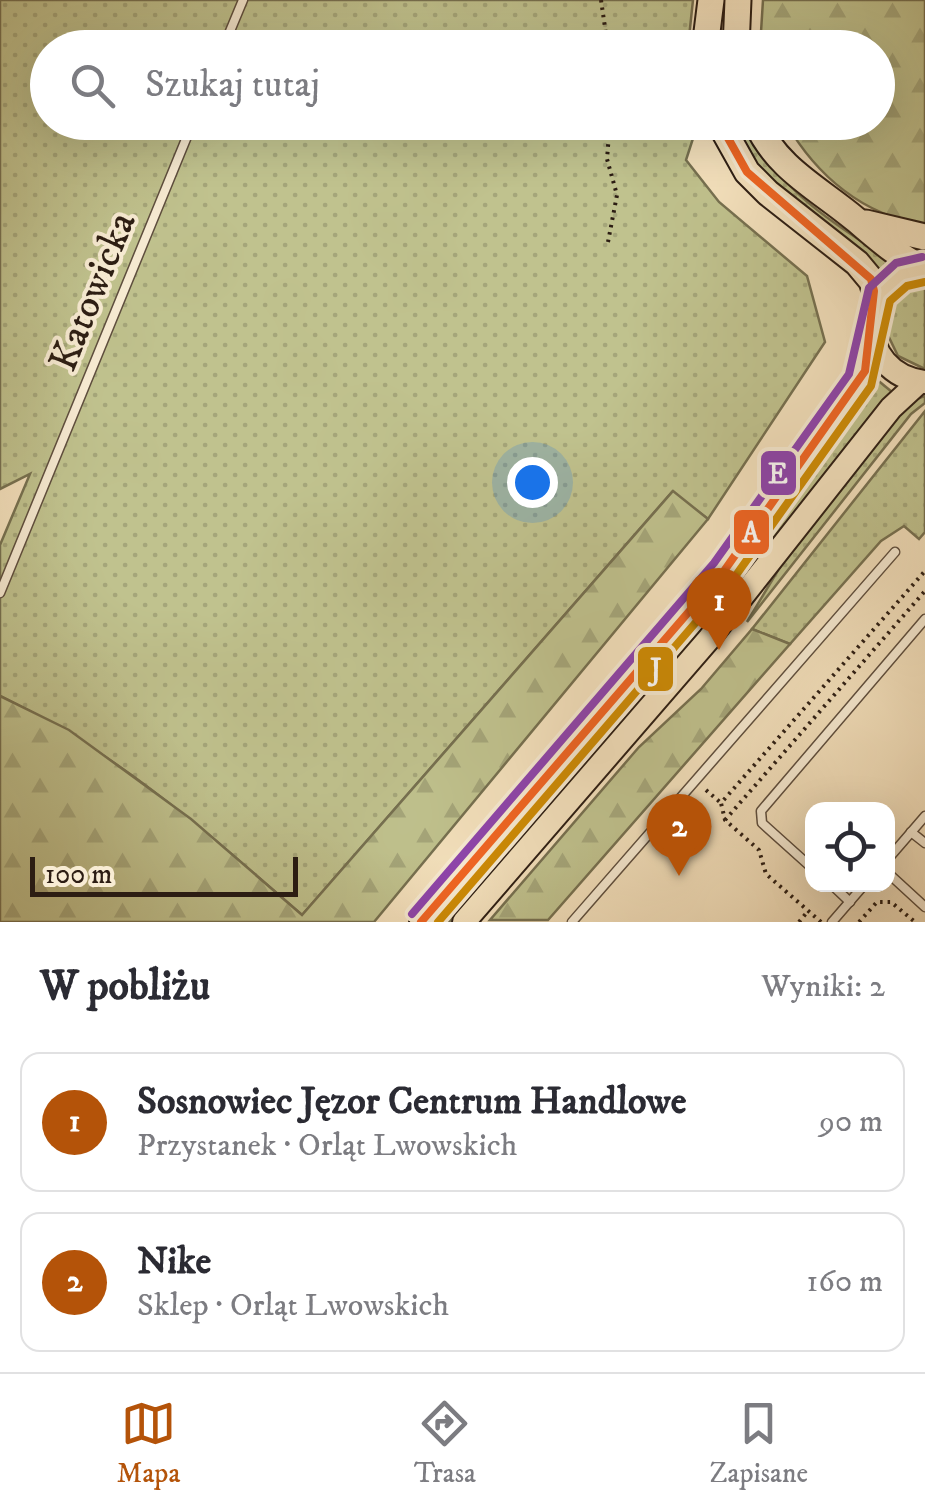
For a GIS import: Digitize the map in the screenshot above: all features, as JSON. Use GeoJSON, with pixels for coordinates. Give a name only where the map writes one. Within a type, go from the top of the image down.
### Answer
{"type":"FeatureCollection","features":[{"type":"Feature","properties":{"kind":"highway"},"geometry":{"type":"LineString","coordinates":[[708,30],[711,0]]}},
{"type":"Feature","properties":{"kind":"highway"},"geometry":{"type":"LineString","coordinates":[[737,30],[738,0]]}},
{"type":"Feature","properties":{"kind":"highway"},"geometry":{"type":"LineString","coordinates":[[729,140],[747,172],[857,263],[872,281],[877,298]]}},
{"type":"Feature","properties":{"kind":"highway"},"geometry":{"type":"LineString","coordinates":[[769,140],[791,172],[856,220],[890,252],[925,269]]}},
{"type":"Feature","properties":{"kind":"highway"},"geometry":{"type":"LineString","coordinates":[[856,220],[898,234],[925,237]]}},
{"type":"Feature","properties":{"kind":"main road"},"geometry":{"type":"LineString","coordinates":[[421,922],[724,571],[860,380],[873,345],[870,320],[877,298],[900,275],[925,269]]}},
{"type":"Feature","properties":{"kind":"main road"},"geometry":{"type":"LineString","coordinates":[[873,345],[894,372],[922,382]]}},
{"type":"Feature","properties":{"kind":"main road"},"geometry":{"type":"LineString","coordinates":[[464,922],[708,640],[891,408],[922,382]]}},
{"type":"Feature","properties":{"kind":"lane"},"geometry":{"type":"LineString","coordinates":[[230,30],[243,0]]}},
{"type":"Feature","properties":{"kind":"lane","name":"Katowicka"},"geometry":{"type":"LineString","coordinates":[[0,593],[185,140]]}},
{"type":"Feature","properties":{"kind":"lane"},"geometry":{"type":"LineString","coordinates":[[572,922],[895,552]]}},
{"type":"Feature","properties":{"kind":"lane"},"geometry":{"type":"LineString","coordinates":[[805,862],[762,823],[761,811],[925,619]]}},
{"type":"Feature","properties":{"kind":"lane"},"geometry":{"type":"LineString","coordinates":[[895,851],[925,816]]}},
{"type":"Feature","properties":{"kind":"lane"},"geometry":{"type":"LineString","coordinates":[[912,832],[925,843]]}},
{"type":"Feature","properties":{"kind":"lane"},"geometry":{"type":"LineString","coordinates":[[895,880],[925,907]]}},
{"type":"Feature","properties":{"kind":"lane"},"geometry":{"type":"LineString","coordinates":[[839,892],[850,902]]}},
{"type":"Feature","properties":{"kind":"lane"},"geometry":{"type":"LineString","coordinates":[[832,922],[858,892]]}},
{"type":"Feature","properties":{"kind":"path"},"geometry":{"type":"LineString","coordinates":[[601,0],[605,30]]}},
{"type":"Feature","properties":{"kind":"path"},"geometry":{"type":"LineString","coordinates":[[608,242],[616,195],[607,159],[609,140]]}},
{"type":"Feature","properties":{"kind":"path"},"geometry":{"type":"LineString","coordinates":[[821,922],[766,874],[759,850],[725,820],[721,803],[925,571]]}},
{"type":"Feature","properties":{"kind":"path"},"geometry":{"type":"LineString","coordinates":[[725,820],[925,591]]}},
{"type":"Feature","properties":{"kind":"path"},"geometry":{"type":"LineString","coordinates":[[859,922],[877,902],[891,902],[915,922]]}},
{"type":"Feature","properties":{"kind":"path"},"geometry":{"type":"LineString","coordinates":[[799,922],[808,911]]}},
{"type":"Feature","properties":{"kind":"green space"},"geometry":{"type":"Polygon","coordinates":[[[0,0],[693,0],[690,30],[30,30],[30,140],[692,140],[686,160],[719,202],[807,276],[825,342],[708,519],[672,492],[302,915],[122,768],[0,696],[0,545],[30,474],[0,489],[0,0]]]}},
{"type":"Feature","properties":{"kind":"green space"},"geometry":{"type":"Polygon","coordinates":[[[763,0],[925,0],[925,224],[882,213],[862,203],[827,176],[797,140],[895,140],[895,30],[761,30],[763,0]]]}},
{"type":"Feature","properties":{"kind":"green space"},"geometry":{"type":"Polygon","coordinates":[[[740,140],[754,140],[774,168],[809,203],[894,263],[879,275],[768,181],[740,140]]]}},
{"type":"Feature","properties":{"kind":"green space"},"geometry":{"type":"Polygon","coordinates":[[[925,284],[925,369],[898,356],[885,329],[896,299],[925,284]]]}},
{"type":"Feature","properties":{"kind":"green space"},"geometry":{"type":"Polygon","coordinates":[[[875,378],[892,392],[755,566],[633,711],[625,704],[747,560],[875,378]]]}},
{"type":"Feature","properties":{"kind":"green space"},"geometry":{"type":"Polygon","coordinates":[[[925,396],[925,403],[911,414],[747,622],[780,567],[909,402],[925,396]]]}},
{"type":"Feature","properties":{"kind":"green space"},"geometry":{"type":"Polygon","coordinates":[[[925,411],[925,532],[919,539],[904,526],[881,541],[790,644],[752,629],[925,411]]]}},
{"type":"Feature","properties":{"kind":"green space"},"geometry":{"type":"Polygon","coordinates":[[[673,491],[708,519],[374,922],[0,922],[0,696],[69,730],[191,819],[302,915],[673,491]]]}},
{"type":"Feature","properties":{"kind":"green space"},"geometry":{"type":"Polygon","coordinates":[[[752,629],[790,644],[548,920],[490,920],[639,747],[701,689],[752,629]]]}},
{"type":"Feature","properties":{"kind":"green space"},"geometry":{"type":"Polygon","coordinates":[[[613,717],[622,724],[449,922],[433,922],[613,717]]]}},
{"type":"Feature","properties":{"kind":"transit line","name":"A"},"geometry":{"type":"LineString","coordinates":[[421,922],[724,571],[865,371],[874,291],[871,279],[747,172],[729,140]]}},
{"type":"Feature","properties":{"kind":"transit line","name":"E"},"geometry":{"type":"LineString","coordinates":[[412,914],[714,563],[849,374],[869,288],[896,263],[922,257]]}},
{"type":"Feature","properties":{"kind":"transit line","name":"J"},"geometry":{"type":"LineString","coordinates":[[438,922],[734,578],[871,386],[890,301],[907,286],[925,282]]}},
{"type":"Feature","properties":{"kind":"place","name":"Sosnowiec Jęzor Centrum Handlowe"},"geometry":{"type":"Point","coordinates":[719,650]}},
{"type":"Feature","properties":{"kind":"place","name":"Nike"},"geometry":{"type":"Point","coordinates":[679,876]}}]}
